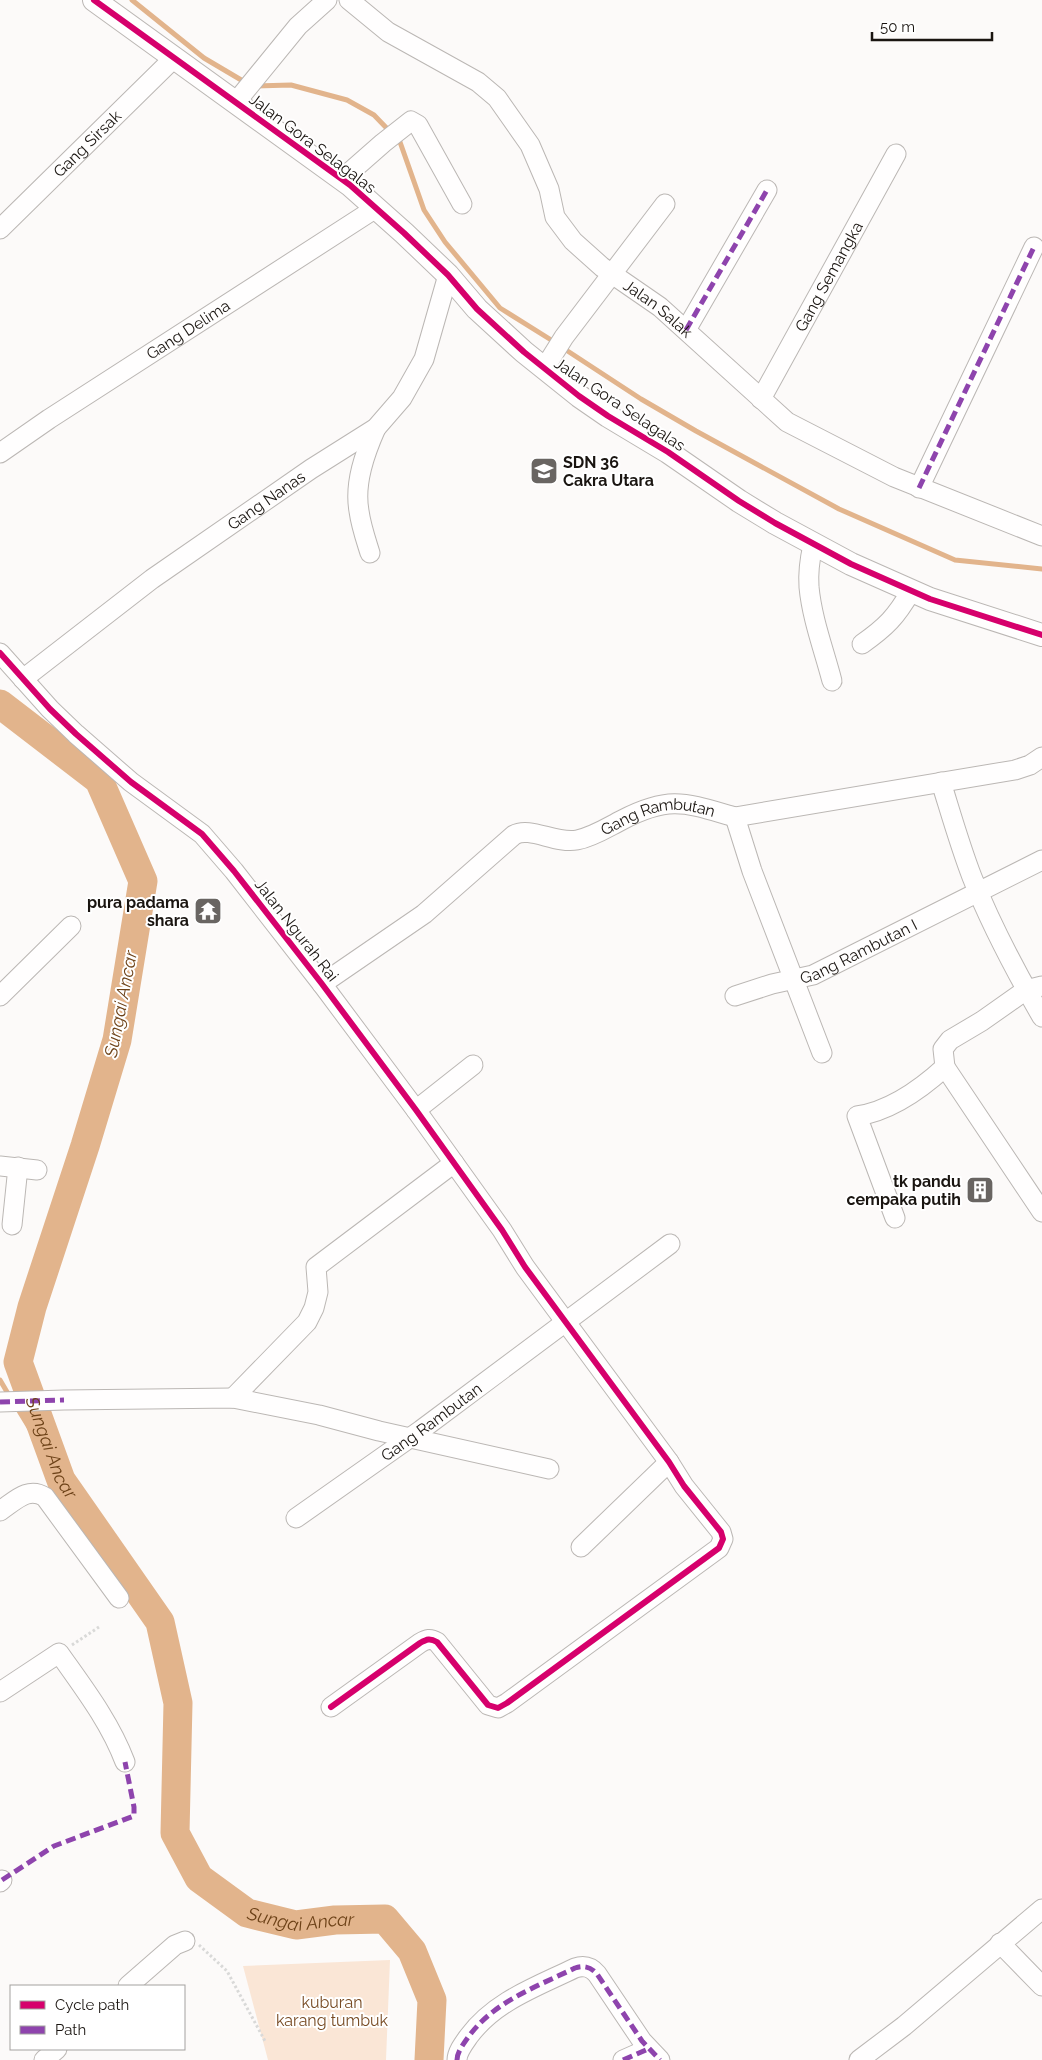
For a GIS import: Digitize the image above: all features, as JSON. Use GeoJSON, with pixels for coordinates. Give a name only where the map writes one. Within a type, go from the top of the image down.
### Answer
{"type":"FeatureCollection","features":[{"type":"Feature","properties":{"kind":"street","name":"Jalan Gora Selagalas"},"geometry":{"type":"LineString","coordinates":[[94,0],[174,58],[240,96],[376,208],[448,275],[477,309],[549,361],[608,416],[668,452],[739,501],[851,564],[930,599],[1042,635]]}},
{"type":"Feature","properties":{"kind":"street"},"geometry":{"type":"LineString","coordinates":[[240,96],[298,26],[327,0]]}},
{"type":"Feature","properties":{"kind":"street","name":"Jalan Salak"},"geometry":{"type":"LineString","coordinates":[[349,0],[388,32],[478,82],[497,98],[522,131],[538,159],[549,189],[555,217],[573,241],[612,274],[660,308],[788,422],[816,438],[919,488],[1042,536]]}},
{"type":"Feature","properties":{"kind":"street","name":"Gang Sirsak"},"geometry":{"type":"LineString","coordinates":[[0,229],[174,58]]}},
{"type":"Feature","properties":{"kind":"street"},"geometry":{"type":"LineString","coordinates":[[342,179],[411,121],[418,125],[462,204]]}},
{"type":"Feature","properties":{"kind":"street","name":"Gang Semangka"},"geometry":{"type":"LineString","coordinates":[[761,399],[896,154]]}},
{"type":"Feature","properties":{"kind":"street"},"geometry":{"type":"LineString","coordinates":[[686,330],[767,190]]}},
{"type":"Feature","properties":{"kind":"street"},"geometry":{"type":"LineString","coordinates":[[549,361],[564,337],[665,204]]}},
{"type":"Feature","properties":{"kind":"street","name":"Gang Delima"},"geometry":{"type":"LineString","coordinates":[[0,453],[376,208]]}},
{"type":"Feature","properties":{"kind":"street"},"geometry":{"type":"LineString","coordinates":[[919,488],[1034,248]]}},
{"type":"Feature","properties":{"kind":"street","name":"Gang Nanas"},"geometry":{"type":"LineString","coordinates":[[24,679],[152,579],[311,469],[376,428],[402,398],[424,359],[448,275]]}},
{"type":"Feature","properties":{"kind":"street"},"geometry":{"type":"LineString","coordinates":[[370,553],[359,510],[359,490],[360,475],[376,428]]}},
{"type":"Feature","properties":{"kind":"street"},"geometry":{"type":"LineString","coordinates":[[813,544],[809,567],[809,586],[814,616],[832,681]]}},
{"type":"Feature","properties":{"kind":"street"},"geometry":{"type":"LineString","coordinates":[[862,644],[890,623],[898,614],[911,591]]}},
{"type":"Feature","properties":{"kind":"street","name":"Jalan Ngurah Rai"},"geometry":{"type":"LineString","coordinates":[[0,653],[50,709],[103,759],[202,834],[234,870],[416,1110],[566,1323],[669,1462],[684,1486],[721,1532],[723,1539],[719,1548],[507,1704],[498,1708],[488,1706],[437,1642],[433,1639],[427,1639],[331,1707]]}},
{"type":"Feature","properties":{"kind":"street","name":"Gang Rambutan"},"geometry":{"type":"LineString","coordinates":[[322,984],[424,914],[517,833],[526,831],[556,840],[576,840],[642,810],[655,805],[667,804],[697,806],[735,817],[1023,768],[1042,757]]}},
{"type":"Feature","properties":{"kind":"street"},"geometry":{"type":"LineString","coordinates":[[941,782],[961,848],[979,893],[1034,988],[1042,1017]]}},
{"type":"Feature","properties":{"kind":"street"},"geometry":{"type":"LineString","coordinates":[[735,817],[752,871],[822,1053]]}},
{"type":"Feature","properties":{"kind":"street","name":"Gang Rambutan I"},"geometry":{"type":"LineString","coordinates":[[735,996],[824,970],[1042,860]]}},
{"type":"Feature","properties":{"kind":"street"},"geometry":{"type":"LineString","coordinates":[[0,996],[71,926]]}},
{"type":"Feature","properties":{"kind":"street"},"geometry":{"type":"LineString","coordinates":[[1034,988],[950,1040],[943,1049],[945,1067],[1042,1212]]}},
{"type":"Feature","properties":{"kind":"street"},"geometry":{"type":"LineString","coordinates":[[416,1110],[473,1065]]}},
{"type":"Feature","properties":{"kind":"street"},"geometry":{"type":"LineString","coordinates":[[895,1218],[857,1116],[870,1113],[906,1097],[945,1067]]}},
{"type":"Feature","properties":{"kind":"street"},"geometry":{"type":"LineString","coordinates":[[233,1398],[307,1322],[314,1308],[318,1292],[316,1268],[454,1163]]}},
{"type":"Feature","properties":{"kind":"street"},"geometry":{"type":"LineString","coordinates":[[12,1225],[9,1166],[37,1170]]}},
{"type":"Feature","properties":{"kind":"street","name":"Gang Rambutan"},"geometry":{"type":"LineString","coordinates":[[296,1518],[411,1438],[670,1244]]}},
{"type":"Feature","properties":{"kind":"street"},"geometry":{"type":"LineString","coordinates":[[0,1402],[233,1398],[310,1413],[379,1431],[549,1468]]}},
{"type":"Feature","properties":{"kind":"street"},"geometry":{"type":"LineString","coordinates":[[581,1547],[669,1462]]}},
{"type":"Feature","properties":{"kind":"street"},"geometry":{"type":"LineString","coordinates":[[0,1510],[28,1493],[34,1492],[45,1497],[120,1598]]}},
{"type":"Feature","properties":{"kind":"street"},"geometry":{"type":"LineString","coordinates":[[0,1692],[59,1653],[90,1697],[125,1762]]}},
{"type":"Feature","properties":{"kind":"street"},"geometry":{"type":"LineString","coordinates":[[859,2060],[910,2020],[1042,1909]]}},
{"type":"Feature","properties":{"kind":"street"},"geometry":{"type":"LineString","coordinates":[[129,1985],[175,1945],[184,1941]]}},
{"type":"Feature","properties":{"kind":"street"},"geometry":{"type":"LineString","coordinates":[[1000,1944],[1042,1986]]}},
{"type":"Feature","properties":{"kind":"street"},"geometry":{"type":"LineString","coordinates":[[457,2060],[458,2053],[475,2028],[496,2008],[582,1966],[589,1968],[597,1974],[654,2054],[622,2060]]}},
{"type":"Feature","properties":{"kind":"street"},"geometry":{"type":"LineString","coordinates":[[44,2060],[56,2050]]}},
{"type":"Feature","properties":{"kind":"path"},"geometry":{"type":"LineString","coordinates":[[59,1653],[99,1628]]}},
{"type":"Feature","properties":{"kind":"path"},"geometry":{"type":"LineString","coordinates":[[184,1941],[193,1941],[227,1971],[265,2040]]}},
{"type":"Feature","properties":{"kind":"green space","name":"kuburan karang tumbuk"},"geometry":{"type":"Polygon","coordinates":[[[390,1960],[386,2060],[268,2060],[243,1966],[390,1960]]]}},
{"type":"Feature","properties":{"kind":"waterway"},"geometry":{"type":"LineString","coordinates":[[132,0],[204,58],[248,84]]}},
{"type":"Feature","properties":{"kind":"waterway"},"geometry":{"type":"LineString","coordinates":[[255,86],[291,85],[347,100],[374,115],[400,142],[424,210],[445,242],[500,308],[556,343]]}},
{"type":"Feature","properties":{"kind":"waterway"},"geometry":{"type":"LineString","coordinates":[[563,348],[641,399],[839,509],[955,560],[1042,569]]}},
{"type":"Feature","properties":{"kind":"waterway","name":"Sungai Ancar"},"geometry":{"type":"LineString","coordinates":[[0,704],[99,780],[143,881],[117,1040],[85,1146],[32,1307],[18,1362],[61,1480],[160,1622],[178,1703],[175,1833],[199,1878],[247,1913],[296,1925],[335,1920],[385,1919],[412,1951],[432,2000],[429,2060]]}},
{"type":"Feature","properties":{"kind":"waterway"},"geometry":{"type":"LineString","coordinates":[[0,1380],[10,1397]]}},
{"type":"Feature","properties":{"kind":"waterway"},"geometry":{"type":"LineString","coordinates":[[16,1406],[61,1480]]}},
{"type":"Feature","properties":{"kind":"marked path"},"geometry":{"type":"LineString","coordinates":[[686,330],[767,190]]}},
{"type":"Feature","properties":{"kind":"marked path"},"geometry":{"type":"LineString","coordinates":[[919,488],[1034,247]]}},
{"type":"Feature","properties":{"kind":"marked path"},"geometry":{"type":"LineString","coordinates":[[0,1402],[64,1400]]}},
{"type":"Feature","properties":{"kind":"marked path"},"geometry":{"type":"LineString","coordinates":[[2,1880],[54,1846],[134,1816],[125,1762]]}},
{"type":"Feature","properties":{"kind":"marked path"},"geometry":{"type":"LineString","coordinates":[[457,2060],[459,2051],[469,2036],[491,2013],[517,1996],[575,1968],[581,1967],[590,1968],[597,1974],[642,2041],[660,2060]]}},
{"type":"Feature","properties":{"kind":"marked path"},"geometry":{"type":"LineString","coordinates":[[623,2060],[648,2049]]}},
{"type":"Feature","properties":{"kind":"cycle path"},"geometry":{"type":"LineString","coordinates":[[94,0],[350,185],[448,275],[477,309],[524,352],[579,396],[608,416],[668,452],[739,501],[775,523],[851,564],[930,599],[1042,635]]}},
{"type":"Feature","properties":{"kind":"cycle path"},"geometry":{"type":"LineString","coordinates":[[0,653],[50,709],[76,734],[131,782],[202,834],[234,871],[322,984],[416,1110],[502,1230],[525,1267],[669,1462],[684,1486],[721,1532],[723,1539],[719,1548],[498,1708],[488,1705],[437,1642],[430,1640],[420,1643],[331,1707]]}},
{"type":"Feature","properties":{"kind":"place","name":"SDN 36 Cakra Utara"},"geometry":{"type":"Point","coordinates":[544,471]}},
{"type":"Feature","properties":{"kind":"place","name":"pura padama shara"},"geometry":{"type":"Point","coordinates":[208,911]}},
{"type":"Feature","properties":{"kind":"place","name":"tk pandu cempaka putih"},"geometry":{"type":"Point","coordinates":[980,1190]}}]}
